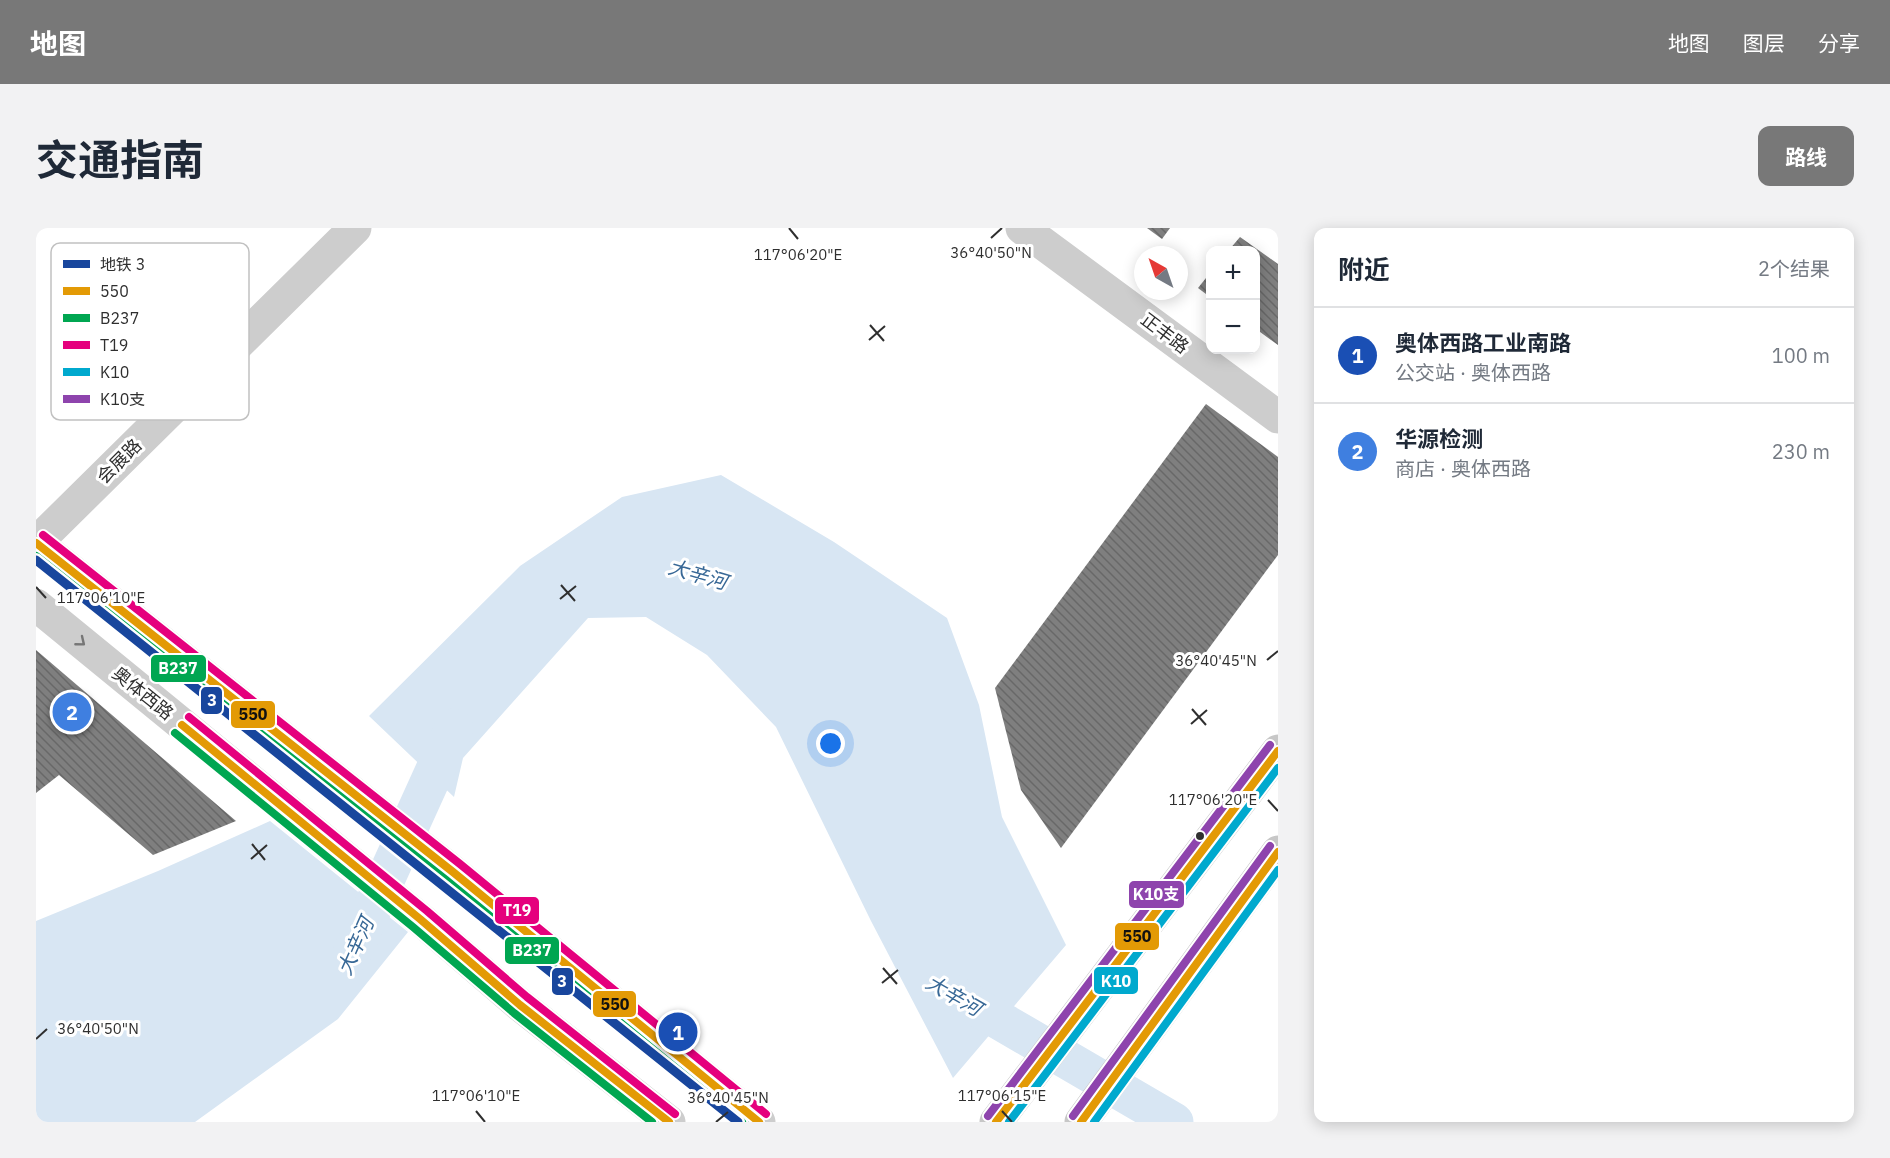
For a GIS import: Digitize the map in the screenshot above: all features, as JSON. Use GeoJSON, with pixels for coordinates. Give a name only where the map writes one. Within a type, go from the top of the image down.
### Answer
{"type":"FeatureCollection","features":[{"type":"Feature","properties":{"kind":"main road","name":"会展路"},"geometry":{"type":"LineString","coordinates":[[249,333],[355,228]]}},
{"type":"Feature","properties":{"kind":"main road","name":"正丰路"},"geometry":{"type":"LineString","coordinates":[[1022,228],[1278,417]]}},
{"type":"Feature","properties":{"kind":"main road","name":"会展路"},"geometry":{"type":"LineString","coordinates":[[36,543],[161,420]]}},
{"type":"Feature","properties":{"kind":"main road"},"geometry":{"type":"LineString","coordinates":[[36,543],[453,872],[759,1122]]}},
{"type":"Feature","properties":{"kind":"main road","name":"奥体西路"},"geometry":{"type":"LineString","coordinates":[[36,605],[420,919],[520,1005],[669,1122]]}},
{"type":"Feature","properties":{"kind":"main road"},"geometry":{"type":"LineString","coordinates":[[998,1120],[1278,751]]}},
{"type":"Feature","properties":{"kind":"main road"},"geometry":{"type":"LineString","coordinates":[[1081,1122],[1278,852]]}},
{"type":"Feature","properties":{"kind":"water"},"geometry":{"type":"Polygon","coordinates":[[[721,475],[834,542],[947,618],[979,705],[1002,817],[1066,945],[953,1078],[871,921],[776,727],[707,655],[646,617],[588,618],[463,758],[454,797],[369,716],[520,566],[622,497],[721,475]]]}},
{"type":"Feature","properties":{"kind":"water"},"geometry":{"type":"Polygon","coordinates":[[[270,821],[408,932],[338,1019],[195,1122],[36,1122],[36,921],[158,871],[270,821]]]}},
{"type":"Feature","properties":{"kind":"building"},"geometry":{"type":"Polygon","coordinates":[[[1147,228],[1170,228],[1162,239],[1147,228]]]}},
{"type":"Feature","properties":{"kind":"building"},"geometry":{"type":"Polygon","coordinates":[[[1240,237],[1253,246],[1232,246],[1240,237]]]}},
{"type":"Feature","properties":{"kind":"building"},"geometry":{"type":"Polygon","coordinates":[[[1260,251],[1278,264],[1278,345],[1260,332],[1260,251]]]}},
{"type":"Feature","properties":{"kind":"building"},"geometry":{"type":"Polygon","coordinates":[[[1206,278],[1206,294],[1198,288],[1206,278]]]}},
{"type":"Feature","properties":{"kind":"building"},"geometry":{"type":"Polygon","coordinates":[[[1206,404],[1278,457],[1278,555],[1061,848],[1021,790],[995,688],[1206,404]]]}},
{"type":"Feature","properties":{"kind":"building"},"geometry":{"type":"Polygon","coordinates":[[[36,650],[236,821],[153,855],[59,775],[36,793],[36,650]]]}},
{"type":"Feature","properties":{"kind":"waterway","name":"大辛河"},"geometry":{"type":"LineString","coordinates":[[352,953],[454,728]]}},
{"type":"Feature","properties":{"kind":"waterway","name":"大辛河"},"geometry":{"type":"LineString","coordinates":[[956,995],[1174,1122]]}},
{"type":"Feature","properties":{"kind":"metro line","name":"3"},"geometry":{"type":"LineString","coordinates":[[36,560],[738,1122]]}},
{"type":"Feature","properties":{"kind":"transit line","name":"T19"},"geometry":{"type":"LineString","coordinates":[[43,535],[460,864],[766,1114]]}},
{"type":"Feature","properties":{"kind":"transit line","name":"550"},"geometry":{"type":"LineString","coordinates":[[36,543],[453,872],[759,1122]]}},
{"type":"Feature","properties":{"kind":"transit line","name":"B237"},"geometry":{"type":"LineString","coordinates":[[36,556],[446,880],[742,1122]]}},
{"type":"Feature","properties":{"kind":"transit line","name":"T19"},"geometry":{"type":"LineString","coordinates":[[189,717],[427,911],[527,997],[675,1114]]}},
{"type":"Feature","properties":{"kind":"transit line","name":"550"},"geometry":{"type":"LineString","coordinates":[[182,725],[420,919],[520,1005],[669,1122]]}},
{"type":"Feature","properties":{"kind":"transit line","name":"B237"},"geometry":{"type":"LineString","coordinates":[[175,733],[413,927],[514,1013],[652,1122]]}},
{"type":"Feature","properties":{"kind":"transit line","name":"K10支"},"geometry":{"type":"LineString","coordinates":[[988,1116],[1270,745]]}},
{"type":"Feature","properties":{"kind":"transit line","name":"550"},"geometry":{"type":"LineString","coordinates":[[996,1122],[1278,751]]}},
{"type":"Feature","properties":{"kind":"transit line","name":"K10"},"geometry":{"type":"LineString","coordinates":[[1009,1122],[1278,768]]}},
{"type":"Feature","properties":{"kind":"transit line","name":"K10支"},"geometry":{"type":"LineString","coordinates":[[1073,1116],[1270,846]]}},
{"type":"Feature","properties":{"kind":"transit line","name":"550"},"geometry":{"type":"LineString","coordinates":[[1081,1122],[1278,852]]}},
{"type":"Feature","properties":{"kind":"transit line","name":"K10"},"geometry":{"type":"LineString","coordinates":[[1094,1122],[1278,870]]}},
{"type":"Feature","properties":{"kind":"place","name":"华源检测"},"geometry":{"type":"Point","coordinates":[72,712]}},
{"type":"Feature","properties":{"kind":"place","name":"奥体西路工业南路"},"geometry":{"type":"Point","coordinates":[678,1032]}}]}
